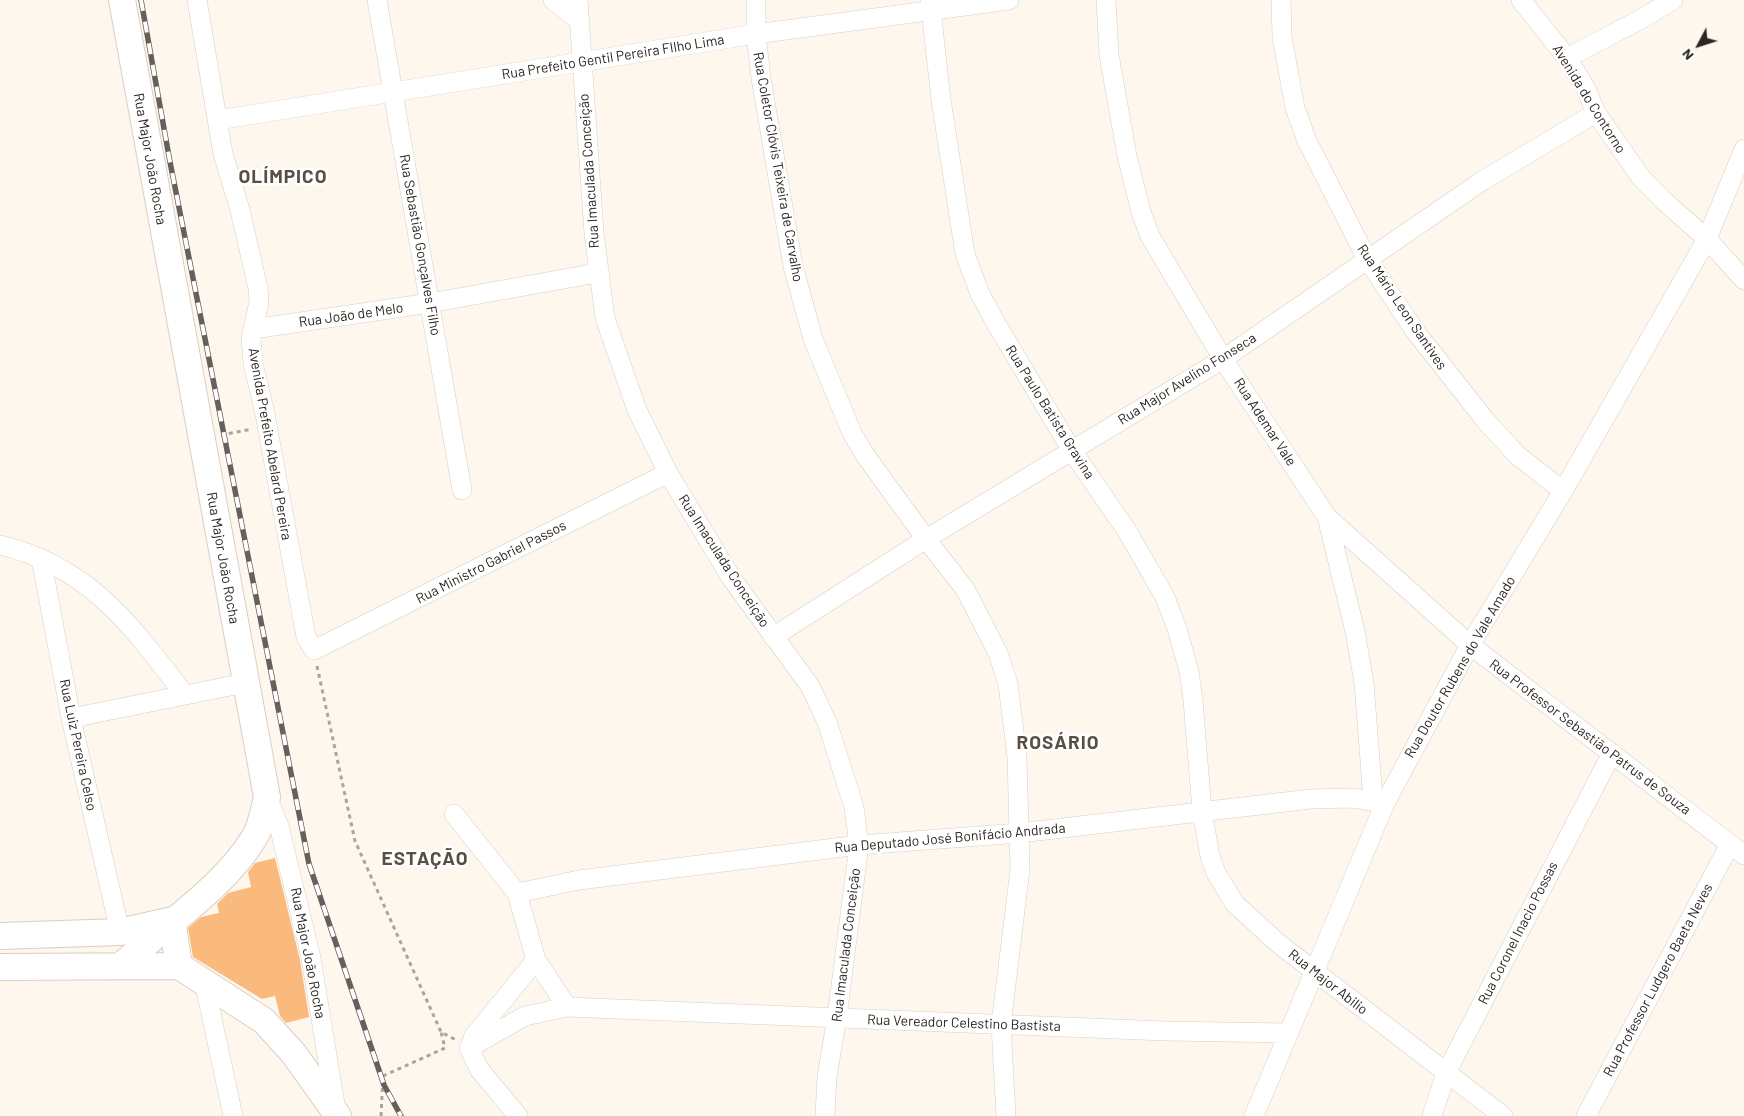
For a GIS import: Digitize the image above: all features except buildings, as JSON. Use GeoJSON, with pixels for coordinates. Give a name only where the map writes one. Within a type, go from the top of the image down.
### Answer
{"type":"FeatureCollection","features":[{"type":"Feature","properties":{"kind":"main road","name":"Rua Major João Rocha"},"geometry":{"type":"LineString","coordinates":[[122,0],[267,798]]}},
{"type":"Feature","properties":{"kind":"main road"},"geometry":{"type":"LineString","coordinates":[[120,966],[218,882],[238,860],[255,836],[267,798]]}},
{"type":"Feature","properties":{"kind":"main road"},"geometry":{"type":"LineString","coordinates":[[0,936],[120,932],[172,920]]}},
{"type":"Feature","properties":{"kind":"main road"},"geometry":{"type":"LineString","coordinates":[[0,968],[179,966],[172,920]]}},
{"type":"Feature","properties":{"kind":"main road","name":"Rua Major João Rocha"},"geometry":{"type":"LineString","coordinates":[[120,932],[204,981],[264,1021],[294,1054],[337,1114]]}},
{"type":"Feature","properties":{"kind":"main road"},"geometry":{"type":"LineString","coordinates":[[64,934],[66,966]]}},
{"type":"Feature","properties":{"kind":"street","name":"Avenida Prefeito Abelard Pereira"},"geometry":{"type":"LineString","coordinates":[[197,0],[223,154],[240,210],[258,288],[259,302],[251,339],[253,363],[267,426],[306,636],[314,650]]}},
{"type":"Feature","properties":{"kind":"street","name":"Rua Sebastião Gonçalves Filho"},"geometry":{"type":"LineString","coordinates":[[377,0],[462,490]]}},
{"type":"Feature","properties":{"kind":"street"},"geometry":{"type":"LineString","coordinates":[[554,0],[577,19]]}},
{"type":"Feature","properties":{"kind":"street","name":"Rua Imaculada Conceição"},"geometry":{"type":"LineString","coordinates":[[578,0],[577,19],[597,273],[605,318],[637,410],[668,473],[732,579],[810,686],[827,722],[854,807],[859,844],[837,1017],[827,1077],[825,1116]]}},
{"type":"Feature","properties":{"kind":"street","name":"Rua Coletor Clóvis Teixeira de Carvalho"},"geometry":{"type":"LineString","coordinates":[[756,0],[756,34],[761,78],[793,266],[814,339],[852,432],[865,454],[926,539],[965,589],[998,653],[1008,684],[1014,721],[1020,870],[1001,1025],[1006,1116]]}},
{"type":"Feature","properties":{"kind":"street","name":"Rua Prefeito Gentil Pereira FIlho Lima"},"geometry":{"type":"LineString","coordinates":[[218,120],[930,6],[1009,0]]}},
{"type":"Feature","properties":{"kind":"street","name":"Rua Ademar Vale"},"geometry":{"type":"LineString","coordinates":[[1106,0],[1109,55],[1127,156],[1140,212],[1163,262],[1223,359],[1327,517],[1355,631],[1364,683],[1379,801]]}},
{"type":"Feature","properties":{"kind":"street","name":"Rua Mário Leon Santives"},"geometry":{"type":"LineString","coordinates":[[1281,0],[1282,37],[1295,108],[1307,141],[1367,259],[1414,331],[1485,420],[1517,455],[1563,491]]}},
{"type":"Feature","properties":{"kind":"street","name":"Avenida do Contorno"},"geometry":{"type":"LineString","coordinates":[[1521,0],[1567,58],[1586,90],[1596,114],[1642,179],[1664,201],[1707,238],[1744,280]]}},
{"type":"Feature","properties":{"kind":"street"},"geometry":{"type":"LineString","coordinates":[[1567,58],[1673,0]]}},
{"type":"Feature","properties":{"kind":"street","name":"Rua Paulo Batista Gravina"},"geometry":{"type":"LineString","coordinates":[[930,6],[940,100],[965,254],[980,294],[1072,451],[1127,531],[1164,597],[1178,629],[1189,671],[1193,700],[1202,811]]}},
{"type":"Feature","properties":{"kind":"street","name":"Rua Major Avelino Fonseca"},"geometry":{"type":"LineString","coordinates":[[774,637],[926,539],[1223,359],[1482,181],[1596,114]]}},
{"type":"Feature","properties":{"kind":"street","name":"Rua Doutor Rubens do Vale Amado"},"geometry":{"type":"LineString","coordinates":[[1254,1116],[1314,972],[1379,801],[1563,491],[1707,238],[1744,150]]}},
{"type":"Feature","properties":{"kind":"street","name":"Rua João de Melo"},"geometry":{"type":"LineString","coordinates":[[253,329],[430,304],[597,273]]}},
{"type":"Feature","properties":{"kind":"street","name":"Rua Ministro Gabriel Passos"},"geometry":{"type":"LineString","coordinates":[[314,650],[668,473]]}},
{"type":"Feature","properties":{"kind":"street","name":"Rua Professor Sebastião Patrus de Souza"},"geometry":{"type":"LineString","coordinates":[[1327,517],[1470,646],[1737,849]]}},
{"type":"Feature","properties":{"kind":"street"},"geometry":{"type":"LineString","coordinates":[[0,546],[41,558],[79,578],[110,605],[148,647],[184,694]]}},
{"type":"Feature","properties":{"kind":"street","name":"Rua Luiz Pereira Celso"},"geometry":{"type":"LineString","coordinates":[[41,558],[71,718],[120,932]]}},
{"type":"Feature","properties":{"kind":"street"},"geometry":{"type":"LineString","coordinates":[[71,718],[245,682]]}},
{"type":"Feature","properties":{"kind":"street","name":"Rua Coronel Inacio Possas"},"geometry":{"type":"LineString","coordinates":[[1432,1116],[1446,1073],[1612,753]]}},
{"type":"Feature","properties":{"kind":"street","name":"Rua Major João Rocha"},"geometry":{"type":"LineString","coordinates":[[267,798],[281,835],[311,958],[337,1114]]}},
{"type":"Feature","properties":{"kind":"street","name":"Rua Deputado José Bonifácio Andrada"},"geometry":{"type":"LineString","coordinates":[[517,894],[579,880],[859,844],[1020,833],[1311,799],[1379,801]]}},
{"type":"Feature","properties":{"kind":"street","name":"Rua Major Abilio"},"geometry":{"type":"LineString","coordinates":[[1202,811],[1210,856],[1216,873],[1235,904],[1314,972],[1503,1116]]}},
{"type":"Feature","properties":{"kind":"street"},"geometry":{"type":"LineString","coordinates":[[454,814],[517,894],[536,960],[567,1007]]}},
{"type":"Feature","properties":{"kind":"street","name":"Rua Professor Ludgero Baeta Neves"},"geometry":{"type":"LineString","coordinates":[[1586,1116],[1737,849]]}},
{"type":"Feature","properties":{"kind":"street"},"geometry":{"type":"LineString","coordinates":[[518,1116],[479,1069],[469,1048],[478,1030],[536,960]]}},
{"type":"Feature","properties":{"kind":"street"},"geometry":{"type":"LineString","coordinates":[[204,981],[233,1116]]}},
{"type":"Feature","properties":{"kind":"street","name":"Rua Vereador Celestino Bastista"},"geometry":{"type":"LineString","coordinates":[[469,1048],[525,1016],[567,1007],[1001,1025],[1289,1033]]}},
{"type":"Feature","properties":{"kind":"path"},"geometry":{"type":"LineString","coordinates":[[201,438],[267,426]]}},
{"type":"Feature","properties":{"kind":"path"},"geometry":{"type":"LineString","coordinates":[[314,650],[356,841],[441,1032],[445,1048],[383,1076],[381,1116]]}},
{"type":"Feature","properties":{"kind":"path"},"geometry":{"type":"LineString","coordinates":[[441,1032],[469,1048]]}},
{"type":"Feature","properties":{"kind":"railway"},"geometry":{"type":"LineString","coordinates":[[141,0],[170,162],[309,864],[384,1085],[401,1116]]}},
{"type":"Feature","properties":{"kind":"district","name":"OLÍMPICO"},"geometry":{"type":"Point","coordinates":[283,177]}},
{"type":"Feature","properties":{"kind":"district","name":"ROSÁRIO"},"geometry":{"type":"Point","coordinates":[1058,743]}},
{"type":"Feature","properties":{"kind":"district","name":"ESTAÇÃO"},"geometry":{"type":"Point","coordinates":[425,859]}}]}
